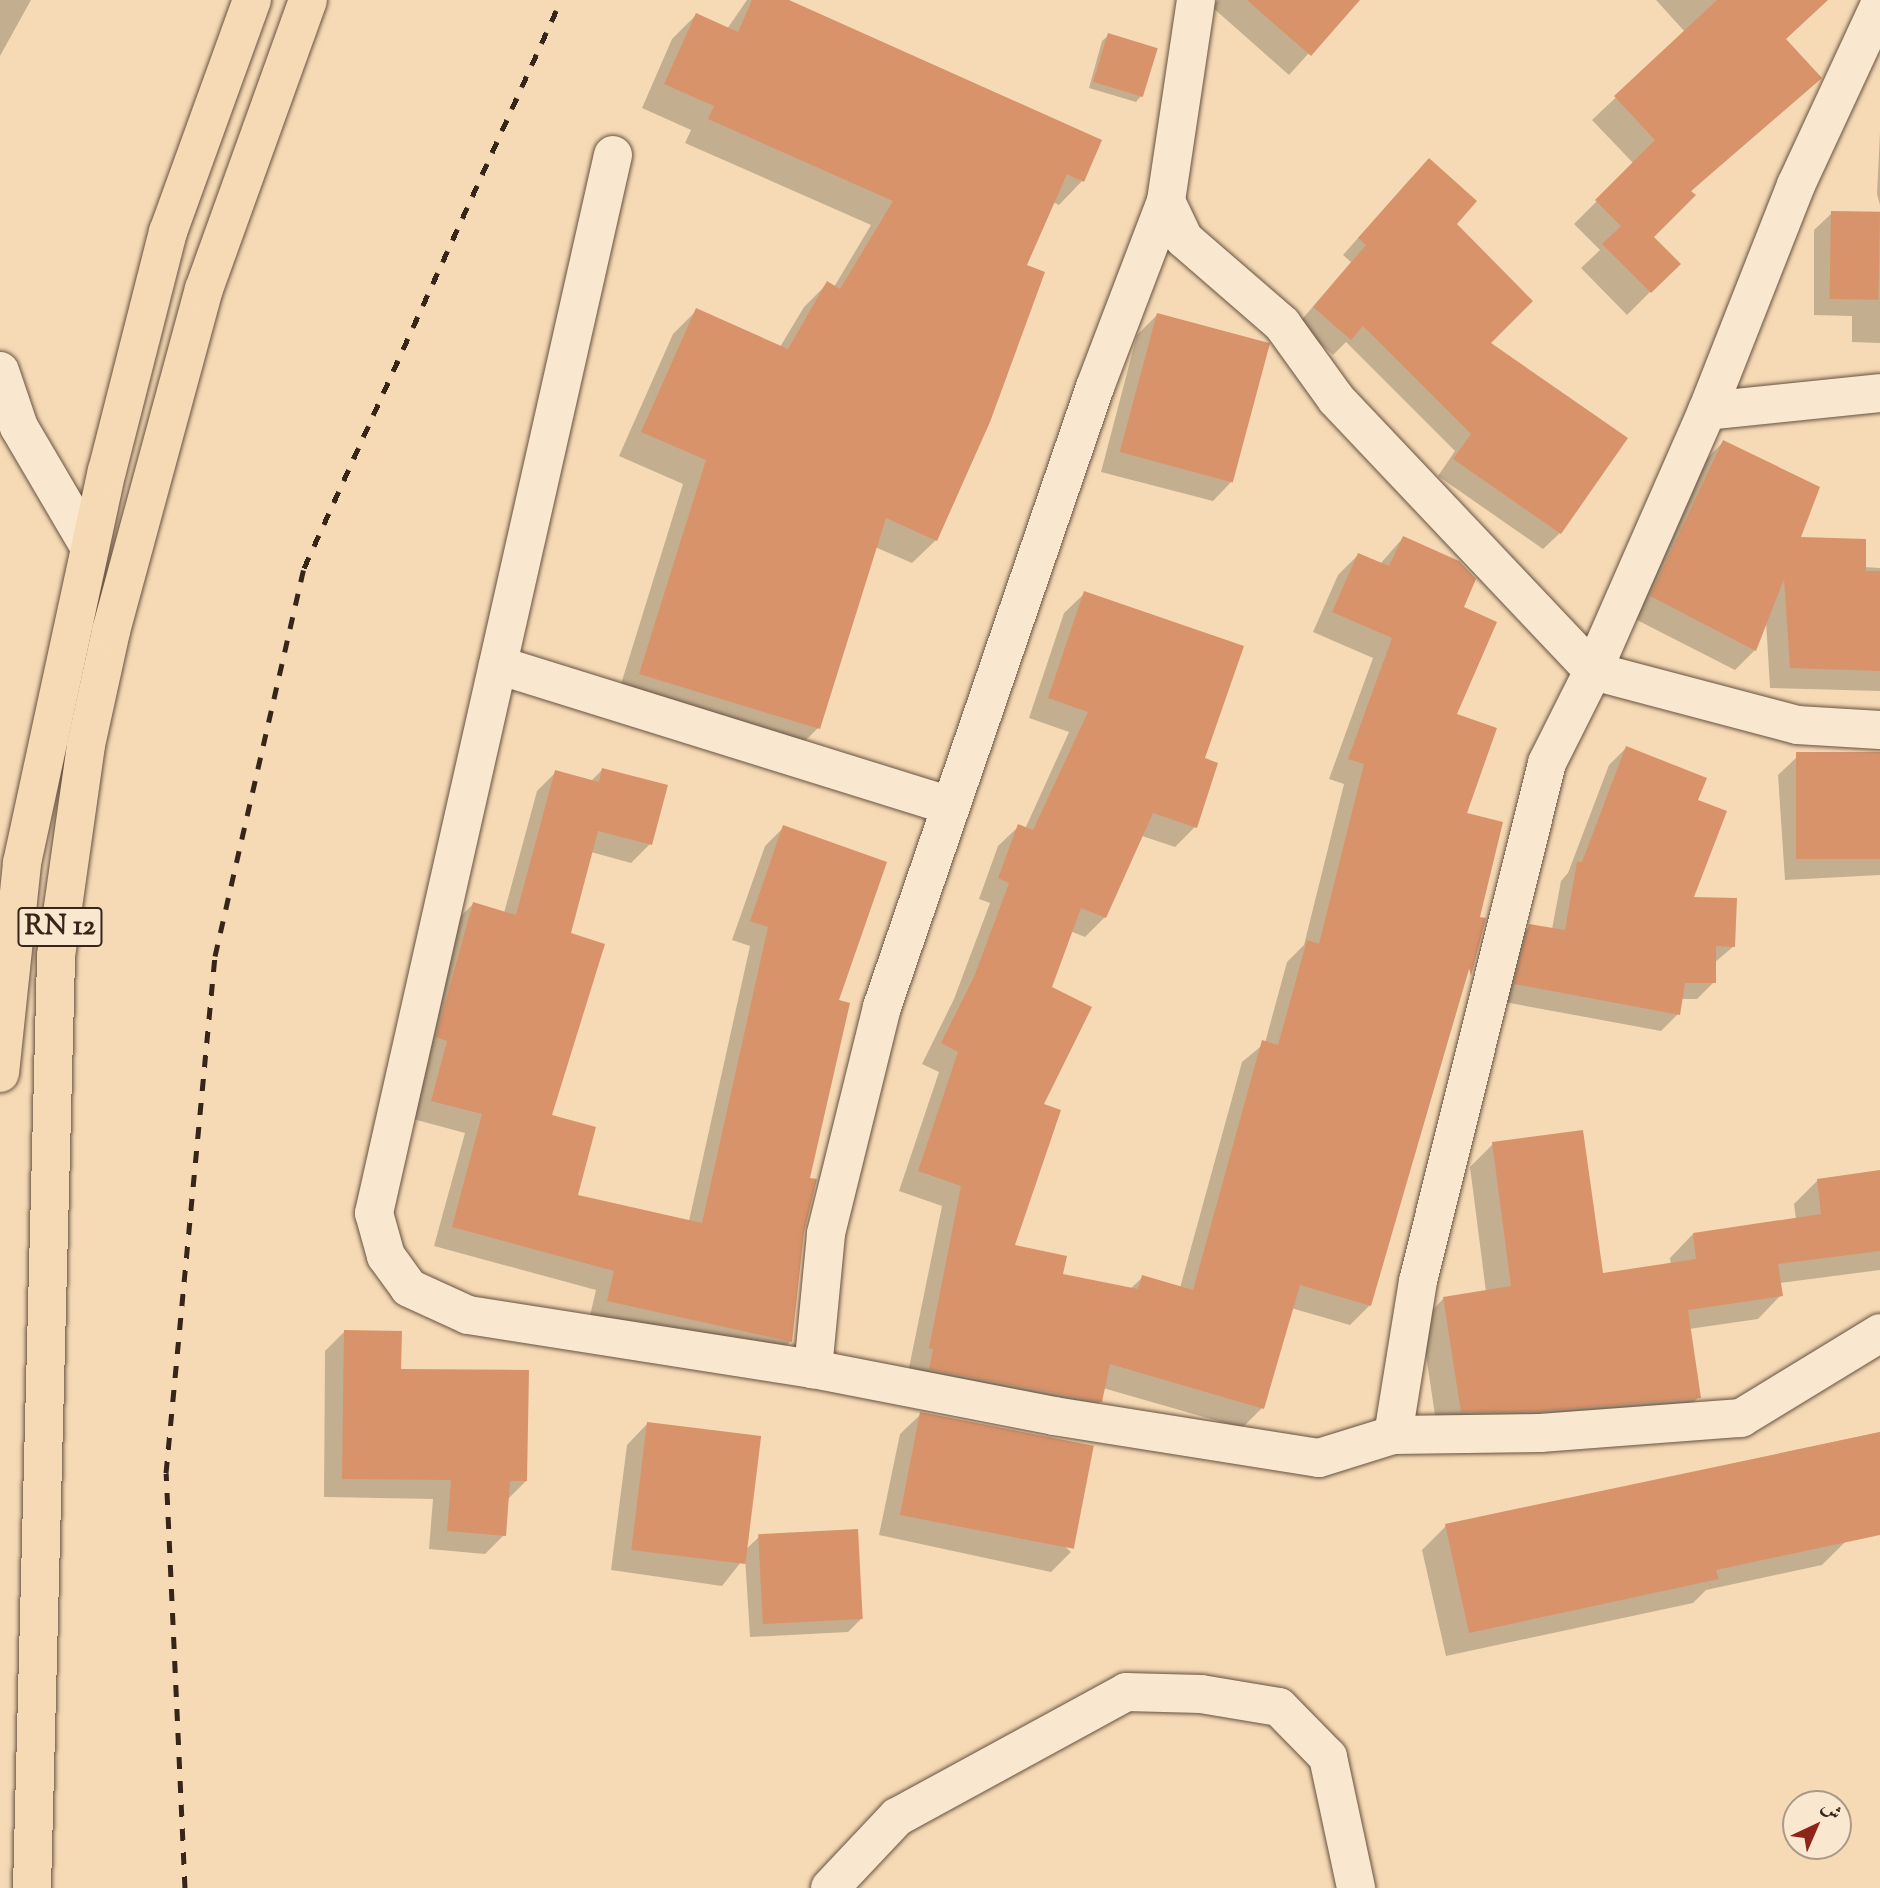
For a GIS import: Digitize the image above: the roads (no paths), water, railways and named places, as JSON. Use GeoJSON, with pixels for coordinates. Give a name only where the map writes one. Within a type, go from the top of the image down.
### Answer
{"type":"FeatureCollection","features":[{"type":"Feature","properties":{"kind":"highway","name":"RN 12"},"geometry":{"type":"LineString","coordinates":[[0,1073],[22,863],[90,548],[168,232],[252,0]]}},
{"type":"Feature","properties":{"kind":"highway","name":"RN 12"},"geometry":{"type":"LineString","coordinates":[[32,1888],[56,956],[84,758],[111,631],[204,289],[308,0]]}},
{"type":"Feature","properties":{"kind":"street"},"geometry":{"type":"LineString","coordinates":[[813,1368],[826,1234],[882,1007],[1096,387],[1166,201],[1196,0]]}},
{"type":"Feature","properties":{"kind":"street"},"geometry":{"type":"LineString","coordinates":[[1392,1435],[1419,1281],[1547,763],[1594,671],[1707,411],[1796,185],[1880,4]]}},
{"type":"Feature","properties":{"kind":"street"},"geometry":{"type":"LineString","coordinates":[[613,155],[374,1213],[386,1256],[409,1287],[468,1315],[813,1368],[1054,1416],[1319,1458],[1392,1435],[1541,1433],[1741,1418],[1880,1333]]}},
{"type":"Feature","properties":{"kind":"street"},"geometry":{"type":"LineString","coordinates":[[1166,201],[1184,239],[1282,324],[1336,399],[1594,671],[1797,725],[1880,730]]}},
{"type":"Feature","properties":{"kind":"street"},"geometry":{"type":"LineString","coordinates":[[0,371],[19,427],[90,548]]}},
{"type":"Feature","properties":{"kind":"street"},"geometry":{"type":"LineString","coordinates":[[1707,411],[1880,393]]}},
{"type":"Feature","properties":{"kind":"street"},"geometry":{"type":"LineString","coordinates":[[498,665],[951,806]]}},
{"type":"Feature","properties":{"kind":"street"},"geometry":{"type":"LineString","coordinates":[[830,1888],[897,1817],[1126,1692],[1200,1694],[1279,1707],[1328,1756],[1356,1888]]}},
{"type":"Feature","properties":{"kind":"railway"},"geometry":{"type":"LineString","coordinates":[[185,1888],[166,1473],[215,956],[304,568],[561,0]]}}]}
